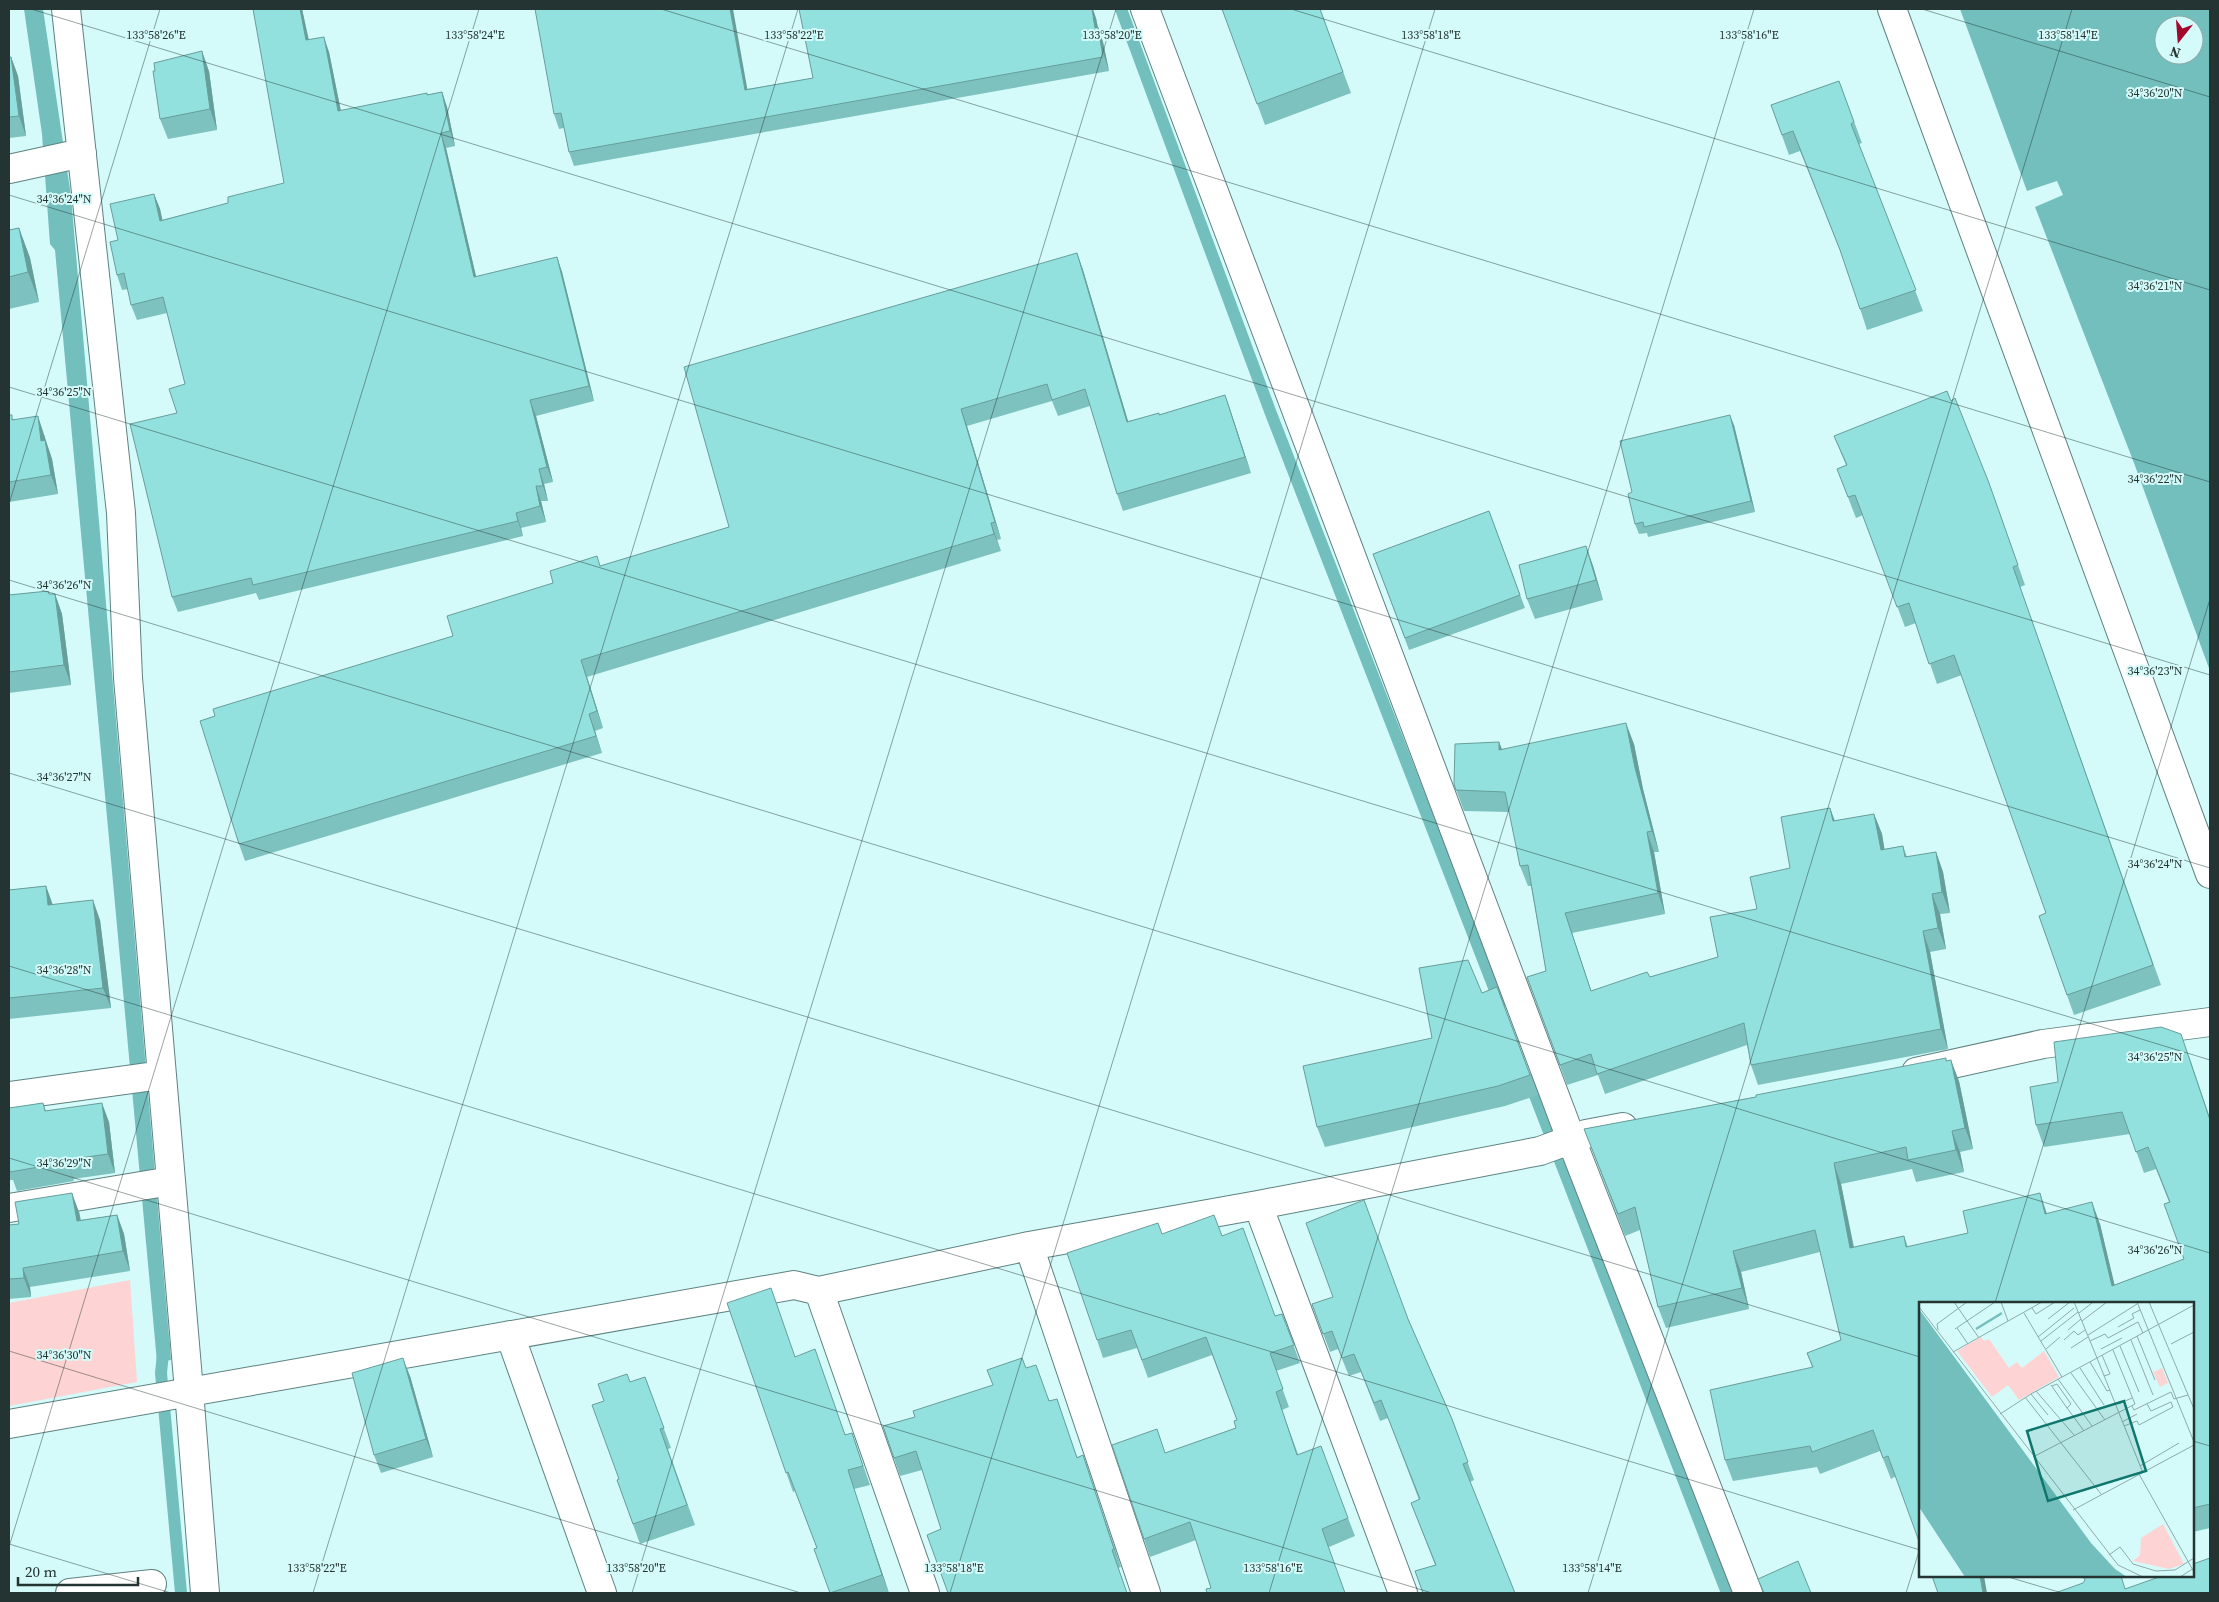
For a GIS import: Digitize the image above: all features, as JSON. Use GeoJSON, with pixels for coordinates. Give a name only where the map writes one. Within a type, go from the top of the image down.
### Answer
{"type":"FeatureCollection","features":[{"type":"Feature","properties":{"kind":"street"},"geometry":{"type":"LineString","coordinates":[[66,9],[76,154],[121,513],[147,1077],[172,1395],[205,1593]]}},
{"type":"Feature","properties":{"kind":"street"},"geometry":{"type":"LineString","coordinates":[[1145,9],[1557,1145],[1748,1593]]}},
{"type":"Feature","properties":{"kind":"street"},"geometry":{"type":"LineString","coordinates":[[1892,9],[2210,874]]}},
{"type":"Feature","properties":{"kind":"street"},"geometry":{"type":"LineString","coordinates":[[9,169],[76,154]]}},
{"type":"Feature","properties":{"kind":"street"},"geometry":{"type":"LineString","coordinates":[[1888,1077],[2043,1044],[2210,1022]]}},
{"type":"Feature","properties":{"kind":"street"},"geometry":{"type":"LineString","coordinates":[[9,1096],[147,1077]]}},
{"type":"Feature","properties":{"kind":"street"},"geometry":{"type":"LineString","coordinates":[[9,1424],[794,1285],[819,1291],[1029,1246],[1258,1205],[1557,1145],[1586,1134],[1652,1122]]}},
{"type":"Feature","properties":{"kind":"street"},"geometry":{"type":"LineString","coordinates":[[9,1208],[156,1183]]}},
{"type":"Feature","properties":{"kind":"street"},"geometry":{"type":"LineString","coordinates":[[1258,1205],[1403,1593]]}},
{"type":"Feature","properties":{"kind":"street"},"geometry":{"type":"LineString","coordinates":[[1029,1246],[1146,1593]]}},
{"type":"Feature","properties":{"kind":"street"},"geometry":{"type":"LineString","coordinates":[[819,1291],[925,1593]]}},
{"type":"Feature","properties":{"kind":"street"},"geometry":{"type":"LineString","coordinates":[[510,1335],[602,1593]]}},
{"type":"Feature","properties":{"kind":"street"},"geometry":{"type":"LineString","coordinates":[[70,1593],[152,1584]]}},
{"type":"Feature","properties":{"kind":"shaded area"},"geometry":{"type":"Polygon","coordinates":[[[130,1280],[137,1382],[9,1406],[9,1303],[130,1280]]]}},
{"type":"Feature","properties":{"kind":"water"},"geometry":{"type":"Polygon","coordinates":[[[24,9],[43,9],[71,196],[171,1360],[157,1362],[55,250],[50,244],[42,134],[24,9]]]}},
{"type":"Feature","properties":{"kind":"water"},"geometry":{"type":"Polygon","coordinates":[[[1960,9],[2210,9],[2210,671],[2134,463],[2035,207],[2063,195],[2057,181],[2027,191],[1960,9]]]}},
{"type":"Feature","properties":{"kind":"building"},"geometry":{"type":"Polygon","coordinates":[[[253,9],[300,9],[306,40],[324,37],[338,111],[427,93],[427,95],[442,92],[450,131],[441,133],[474,277],[557,257],[589,386],[530,400],[547,467],[539,469],[543,486],[536,486],[540,506],[516,513],[518,521],[253,585],[251,578],[172,597],[130,424],[177,413],[169,389],[185,384],[163,297],[131,305],[124,273],[117,275],[110,242],[118,240],[110,204],[154,194],[160,221],[228,203],[228,197],[284,183],[253,9]]]}},
{"type":"Feature","properties":{"kind":"building"},"geometry":{"type":"Polygon","coordinates":[[[535,9],[730,9],[745,90],[813,78],[799,9],[1092,9],[1095,28],[1098,27],[1103,57],[569,152],[561,113],[554,114],[535,9]]]}},
{"type":"Feature","properties":{"kind":"building"},"geometry":{"type":"Polygon","coordinates":[[[1222,9],[1320,9],[1343,72],[1257,104],[1222,9]]]}},
{"type":"Feature","properties":{"kind":"building"},"geometry":{"type":"Polygon","coordinates":[[[202,51],[210,109],[160,119],[153,71],[155,71],[154,63],[202,51]]]}},
{"type":"Feature","properties":{"kind":"building"},"geometry":{"type":"Polygon","coordinates":[[[9,57],[11,57],[19,116],[9,117],[9,57]]]}},
{"type":"Feature","properties":{"kind":"building"},"geometry":{"type":"Polygon","coordinates":[[[1839,81],[1854,122],[1851,124],[1916,290],[1860,309],[1840,250],[1793,131],[1782,135],[1771,105],[1839,81]]]}},
{"type":"Feature","properties":{"kind":"building"},"geometry":{"type":"Polygon","coordinates":[[[19,228],[28,272],[9,277],[9,230],[19,228]]]}},
{"type":"Feature","properties":{"kind":"building"},"geometry":{"type":"Polygon","coordinates":[[[1077,253],[1127,422],[1159,413],[1159,415],[1225,395],[1245,457],[1117,494],[1085,389],[1052,400],[1047,384],[961,409],[995,522],[991,523],[994,534],[581,660],[597,711],[589,714],[596,736],[239,844],[200,721],[215,716],[213,709],[453,636],[447,616],[553,583],[550,571],[597,556],[600,566],[729,527],[684,367],[1077,253]]]}},
{"type":"Feature","properties":{"kind":"building"},"geometry":{"type":"Polygon","coordinates":[[[1947,391],[1951,401],[1955,398],[1989,483],[2018,565],[2013,567],[2153,965],[2067,995],[2039,916],[2046,913],[1954,655],[1929,664],[1909,603],[1897,607],[1855,495],[1848,497],[1837,469],[1847,465],[1834,436],[1947,391]]]}},
{"type":"Feature","properties":{"kind":"building"},"geometry":{"type":"Polygon","coordinates":[[[9,415],[12,415],[12,420],[38,416],[41,441],[45,440],[51,475],[9,482],[9,415]]]}},
{"type":"Feature","properties":{"kind":"building"},"geometry":{"type":"Polygon","coordinates":[[[1730,415],[1751,501],[1644,527],[1643,522],[1635,524],[1628,494],[1632,492],[1620,441],[1730,415]]]}},
{"type":"Feature","properties":{"kind":"building"},"geometry":{"type":"Polygon","coordinates":[[[1489,511],[1520,595],[1405,638],[1373,554],[1489,511]]]}},
{"type":"Feature","properties":{"kind":"building"},"geometry":{"type":"Polygon","coordinates":[[[1586,546],[1596,580],[1527,599],[1519,565],[1586,546]]]}},
{"type":"Feature","properties":{"kind":"building"},"geometry":{"type":"Polygon","coordinates":[[[48,591],[49,594],[55,594],[64,665],[9,672],[9,595],[48,591]]]}},
{"type":"Feature","properties":{"kind":"building"},"geometry":{"type":"Polygon","coordinates":[[[1626,723],[1635,768],[1652,831],[1647,832],[1658,893],[1565,913],[1591,991],[1647,972],[1650,977],[1718,957],[1710,917],[1757,909],[1750,877],[1790,868],[1781,817],[1830,808],[1833,821],[1874,814],[1881,850],[1903,846],[1905,857],[1936,852],[1942,892],[1932,894],[1938,928],[1923,931],[1941,1029],[1751,1065],[1744,1023],[1597,1074],[1591,1054],[1560,1065],[1527,977],[1546,971],[1528,865],[1520,866],[1505,792],[1456,790],[1454,784],[1455,744],[1499,742],[1499,750],[1626,723]]]}},
{"type":"Feature","properties":{"kind":"building"},"geometry":{"type":"Polygon","coordinates":[[[46,886],[48,905],[93,900],[103,988],[9,998],[9,890],[46,886]]]}},
{"type":"Feature","properties":{"kind":"building"},"geometry":{"type":"Polygon","coordinates":[[[1468,960],[1482,993],[1497,987],[1530,1075],[1498,1086],[1317,1127],[1303,1066],[1432,1038],[1419,968],[1468,960]]]}},
{"type":"Feature","properties":{"kind":"building"},"geometry":{"type":"Polygon","coordinates":[[[2161,1027],[2181,1034],[2210,1120],[2210,1504],[2194,1508],[2194,1302],[1919,1302],[1919,1541],[1888,1456],[1883,1458],[1873,1430],[1812,1452],[1810,1446],[1725,1460],[1710,1390],[1813,1367],[1807,1353],[1841,1340],[1815,1230],[1733,1251],[1742,1288],[1658,1307],[1635,1207],[1618,1214],[1584,1129],[1756,1097],[1756,1095],[1946,1058],[1946,1061],[1951,1060],[1965,1128],[1952,1131],[1956,1150],[1908,1160],[1906,1147],[1834,1163],[1850,1248],[1904,1236],[1906,1247],[1968,1233],[1963,1211],[2040,1193],[2045,1214],[2092,1202],[2112,1286],[2184,1259],[2164,1204],[2170,1202],[2148,1147],[2136,1152],[2122,1112],[2036,1125],[2030,1087],[2058,1082],[2054,1042],[2161,1027]]]}},
{"type":"Feature","properties":{"kind":"building"},"geometry":{"type":"Polygon","coordinates":[[[43,1103],[45,1111],[102,1103],[108,1154],[66,1160],[67,1162],[10,1172],[9,1108],[43,1103]]]}},
{"type":"Feature","properties":{"kind":"building"},"geometry":{"type":"Polygon","coordinates":[[[72,1193],[77,1221],[117,1215],[123,1251],[23,1268],[24,1278],[9,1279],[9,1225],[19,1224],[15,1202],[72,1193]]]}},
{"type":"Feature","properties":{"kind":"building"},"geometry":{"type":"Polygon","coordinates":[[[1364,1200],[1408,1319],[1452,1419],[1468,1462],[1463,1464],[1515,1593],[1423,1593],[1415,1571],[1436,1565],[1411,1503],[1420,1499],[1381,1400],[1374,1403],[1354,1354],[1342,1358],[1332,1331],[1323,1334],[1312,1304],[1333,1297],[1306,1223],[1364,1200]]]}},
{"type":"Feature","properties":{"kind":"building"},"geometry":{"type":"Polygon","coordinates":[[[1214,1215],[1222,1236],[1243,1228],[1275,1316],[1282,1314],[1294,1345],[1270,1353],[1283,1389],[1276,1392],[1297,1455],[1321,1446],[1348,1518],[1322,1529],[1345,1593],[1207,1593],[1206,1589],[1211,1588],[1190,1522],[1144,1539],[1112,1445],[1157,1429],[1165,1453],[1236,1428],[1234,1421],[1237,1420],[1206,1337],[1142,1360],[1131,1330],[1097,1340],[1067,1253],[1158,1223],[1162,1234],[1214,1215]]]}},
{"type":"Feature","properties":{"kind":"building"},"geometry":{"type":"Polygon","coordinates":[[[771,1288],[795,1357],[815,1349],[845,1435],[852,1433],[863,1466],[848,1470],[882,1575],[830,1593],[814,1549],[817,1548],[788,1472],[786,1473],[727,1303],[771,1288]]]}},
{"type":"Feature","properties":{"kind":"building"},"geometry":{"type":"Polygon","coordinates":[[[403,1358],[426,1439],[374,1455],[352,1373],[403,1358]]]}},
{"type":"Feature","properties":{"kind":"building"},"geometry":{"type":"Polygon","coordinates":[[[1022,1358],[1026,1368],[1036,1365],[1049,1401],[1057,1399],[1077,1458],[1083,1455],[1127,1593],[948,1593],[927,1535],[941,1529],[916,1451],[894,1458],[883,1426],[915,1417],[913,1411],[993,1385],[987,1370],[1022,1358]]]}},
{"type":"Feature","properties":{"kind":"building"},"geometry":{"type":"Polygon","coordinates":[[[627,1374],[630,1382],[645,1377],[664,1428],[660,1429],[687,1505],[633,1524],[592,1405],[604,1401],[598,1384],[627,1374]]]}},
{"type":"Feature","properties":{"kind":"building"},"geometry":{"type":"Polygon","coordinates":[[[2210,1558],[2210,1593],[2055,1593],[2083,1583],[2085,1580],[2084,1577],[2121,1577],[2125,1589],[2159,1577],[2194,1577],[2194,1564],[2210,1558]]]}},
{"type":"Feature","properties":{"kind":"building"},"geometry":{"type":"Polygon","coordinates":[[[1798,1561],[1811,1593],[1764,1593],[1758,1579],[1798,1561]]]}},
{"type":"Feature","properties":{"kind":"building"},"geometry":{"type":"Polygon","coordinates":[[[1932,1577],[1980,1577],[1983,1593],[1938,1593],[1932,1577]]]}},
{"type":"Feature","properties":{"kind":"waterway"},"geometry":{"type":"LineString","coordinates":[[1121,9],[1270,411],[1500,1003]]}},
{"type":"Feature","properties":{"kind":"waterway"},"geometry":{"type":"LineString","coordinates":[[1529,1080],[1727,1593]]}},
{"type":"Feature","properties":{"kind":"waterway"},"geometry":{"type":"LineString","coordinates":[[164,1344],[161,1373],[181,1593]]}}]}
